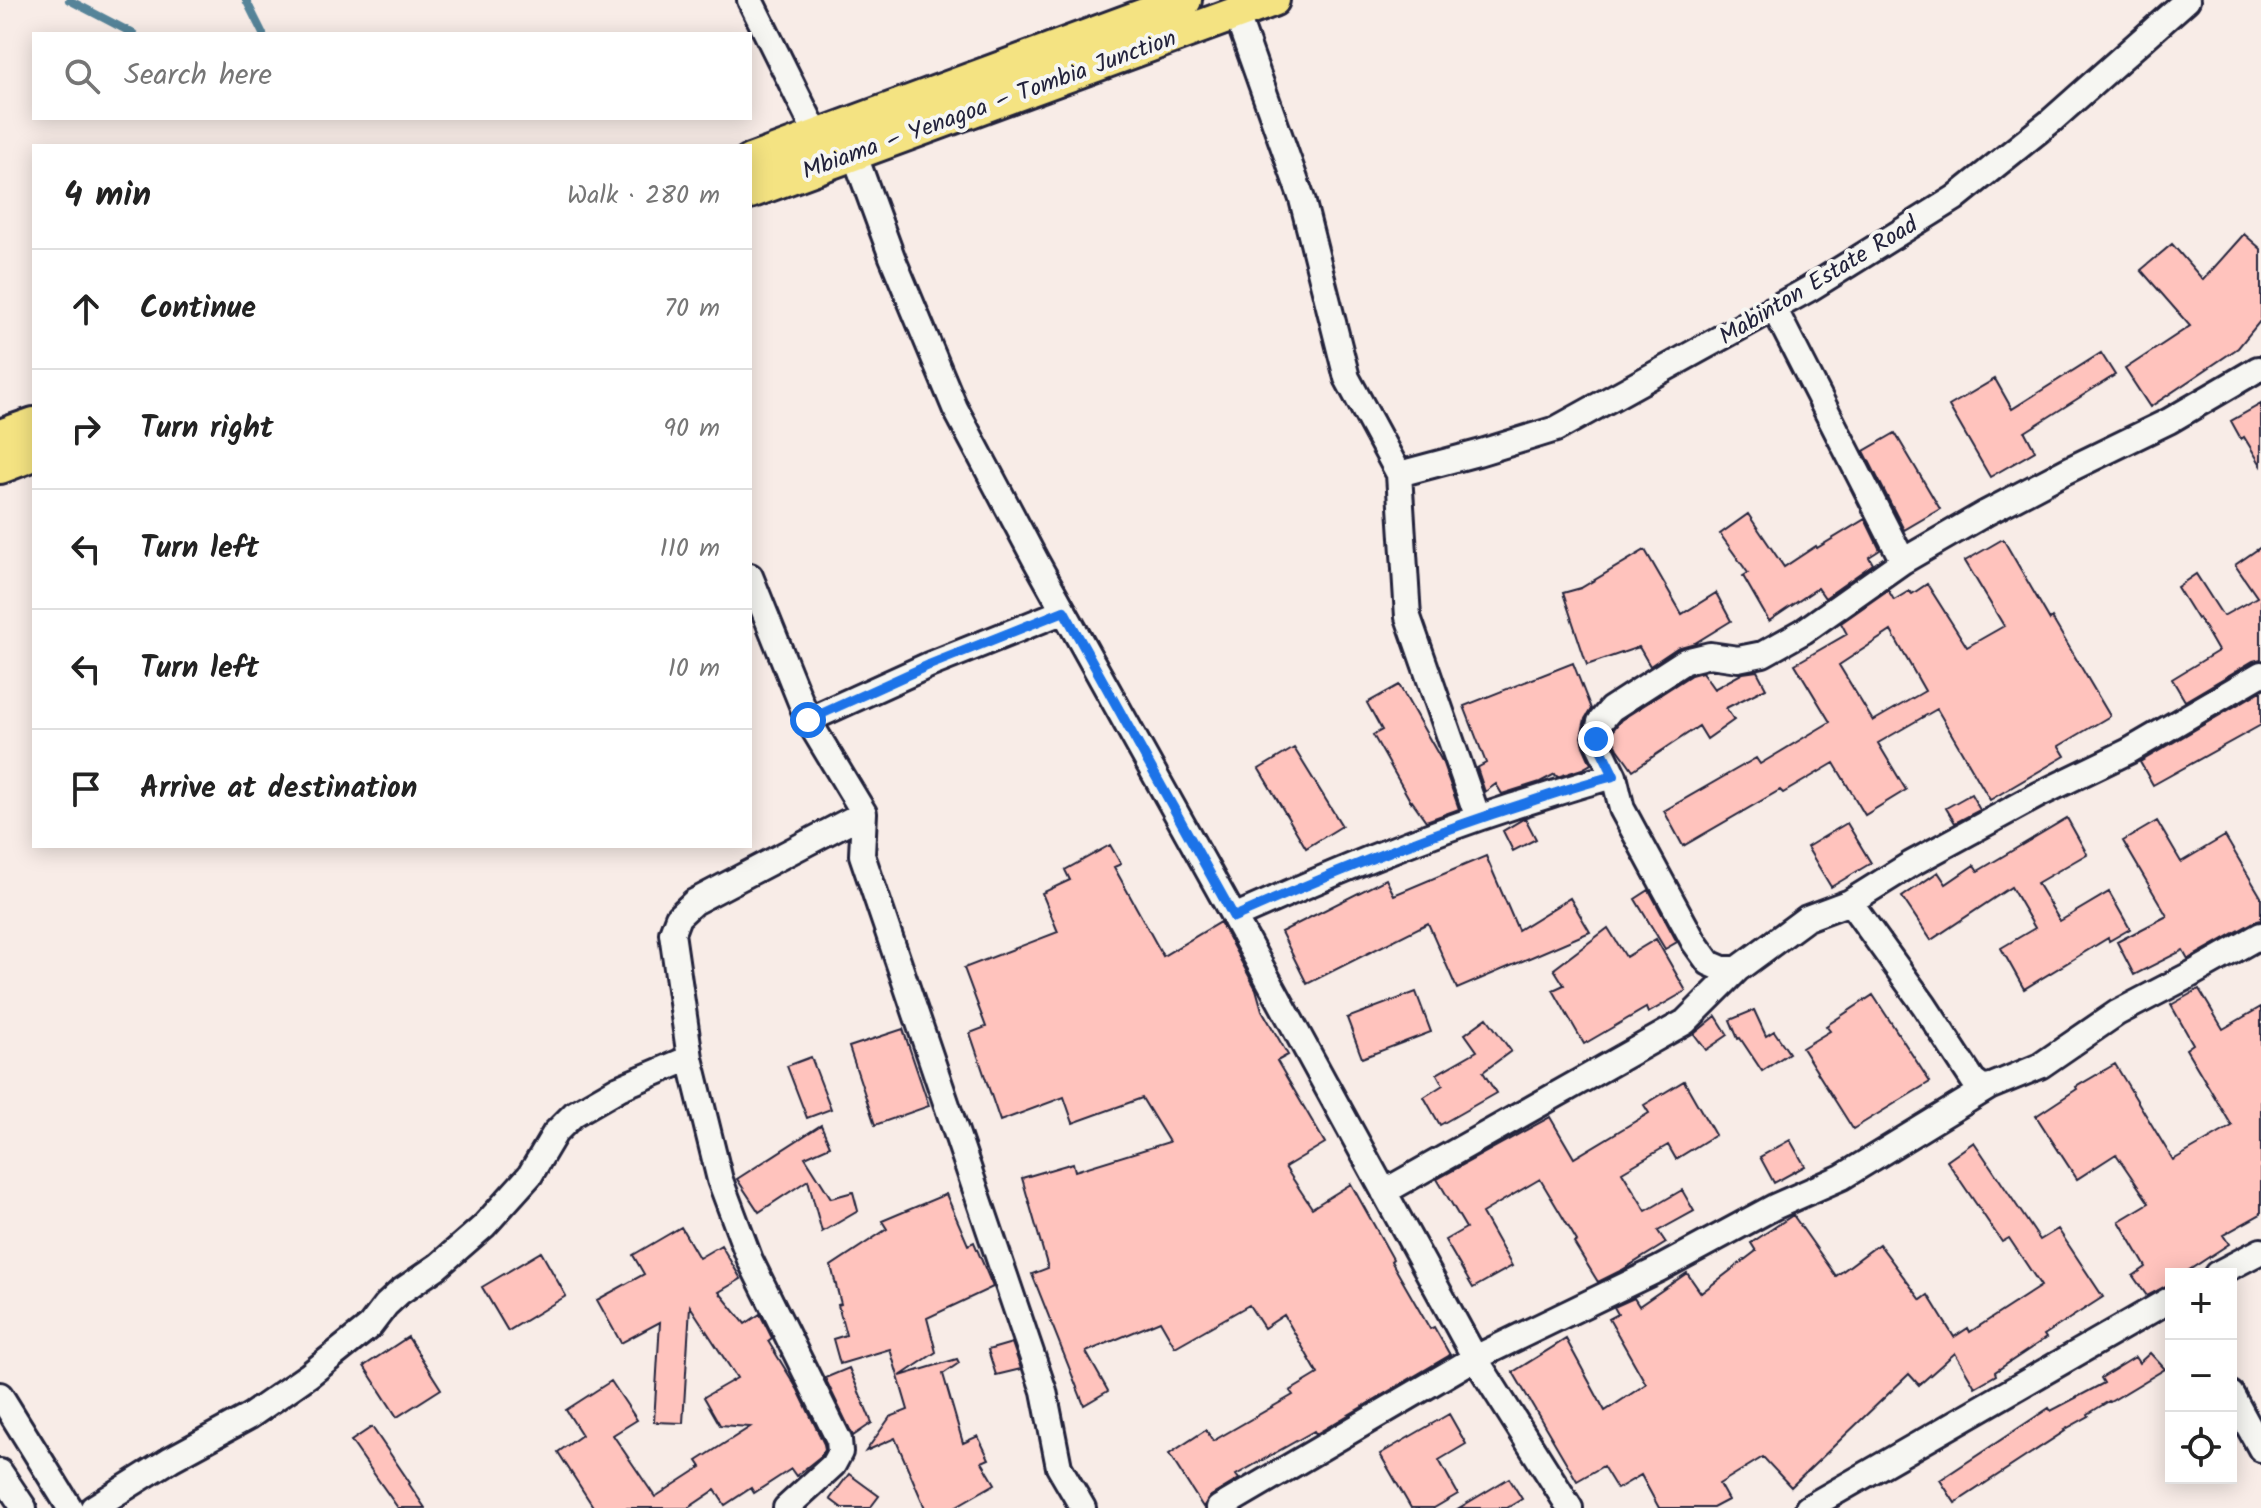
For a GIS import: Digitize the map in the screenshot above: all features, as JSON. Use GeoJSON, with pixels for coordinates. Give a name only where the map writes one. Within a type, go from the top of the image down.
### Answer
{"type":"FeatureCollection","features":[{"type":"Feature","properties":{"kind":"main road","name":"Mbiama – Yenagoa – Tombia Junction"},"geometry":{"type":"LineString","coordinates":[[752,160],[1185,0]]}},
{"type":"Feature","properties":{"kind":"main road","name":"Mbiama – Yenagoa – Tombia Junction"},"geometry":{"type":"LineString","coordinates":[[752,191],[1273,0]]}},
{"type":"Feature","properties":{"kind":"main road"},"geometry":{"type":"LineString","coordinates":[[0,436],[32,425]]}},
{"type":"Feature","properties":{"kind":"main road"},"geometry":{"type":"LineString","coordinates":[[0,467],[32,455]]}},
{"type":"Feature","properties":{"kind":"street"},"geometry":{"type":"LineString","coordinates":[[750,0],[818,137]]}},
{"type":"Feature","properties":{"kind":"street","name":"Mabinton Estate Road"},"geometry":{"type":"LineString","coordinates":[[1399,474],[1556,429],[1809,289],[1955,198],[2051,121],[2187,0]]}},
{"type":"Feature","properties":{"kind":"street"},"geometry":{"type":"LineString","coordinates":[[1236,13],[1302,199],[1347,378],[1399,474],[1408,617],[1478,818]]}},
{"type":"Feature","properties":{"kind":"street"},"geometry":{"type":"LineString","coordinates":[[854,153],[892,257],[955,408],[1475,1358],[1570,1508]]}},
{"type":"Feature","properties":{"kind":"street"},"geometry":{"type":"LineString","coordinates":[[1774,308],[1903,561]]}},
{"type":"Feature","properties":{"kind":"street"},"geometry":{"type":"LineString","coordinates":[[1738,969],[1723,969],[1709,963],[1694,942],[1622,809],[1614,776],[1596,739],[1600,722],[1611,709],[1685,661],[1710,655],[1738,659],[1763,654],[1804,631],[1903,561],[2039,485],[2169,421],[2258,369]]}},
{"type":"Feature","properties":{"kind":"street"},"geometry":{"type":"LineString","coordinates":[[752,581],[808,720],[864,813],[862,855],[1044,1391],[1059,1467],[1083,1508]]}},
{"type":"Feature","properties":{"kind":"street"},"geometry":{"type":"LineString","coordinates":[[808,720],[929,665],[1064,611]]}},
{"type":"Feature","properties":{"kind":"street"},"geometry":{"type":"LineString","coordinates":[[1384,1192],[1685,1022],[1738,969],[1807,918],[1850,902],[1911,864],[2038,795],[2129,751],[2261,674]]}},
{"type":"Feature","properties":{"kind":"street"},"geometry":{"type":"LineString","coordinates":[[1234,917],[1350,866],[1478,818],[1614,776]]}},
{"type":"Feature","properties":{"kind":"street"},"geometry":{"type":"LineString","coordinates":[[786,1508],[833,1465],[840,1452],[839,1440],[750,1260],[720,1180],[690,1058],[672,933],[678,917],[694,902],[864,813]]}},
{"type":"Feature","properties":{"kind":"street"},"geometry":{"type":"LineString","coordinates":[[1850,902],[1973,1080],[1989,1087]]}},
{"type":"Feature","properties":{"kind":"street"},"geometry":{"type":"LineString","coordinates":[[1219,1508],[1475,1358],[1659,1269],[1774,1207],[1842,1177],[1989,1087],[2040,1066],[2117,1013],[2261,935]]}},
{"type":"Feature","properties":{"kind":"street"},"geometry":{"type":"LineString","coordinates":[[93,1508],[171,1459],[250,1416],[309,1375],[370,1326],[400,1292],[438,1266],[484,1226],[530,1175],[555,1133],[574,1114],[619,1088],[690,1058]]}},
{"type":"Feature","properties":{"kind":"street"},"geometry":{"type":"LineString","coordinates":[[2228,1268],[2261,1251]]}},
{"type":"Feature","properties":{"kind":"street"},"geometry":{"type":"LineString","coordinates":[[1808,1508],[2165,1302]]}},
{"type":"Feature","properties":{"kind":"street"},"geometry":{"type":"LineString","coordinates":[[0,1395],[70,1508]]}},
{"type":"Feature","properties":{"kind":"street"},"geometry":{"type":"LineString","coordinates":[[2237,1405],[2261,1449]]}},
{"type":"Feature","properties":{"kind":"street"},"geometry":{"type":"LineString","coordinates":[[0,1472],[24,1508]]}},
{"type":"Feature","properties":{"kind":"building"},"geometry":{"type":"Polygon","coordinates":[[[2244,234],[2261,249],[2261,320],[2238,348],[2150,407],[2125,369],[2190,326],[2141,270],[2172,244],[2203,280],[2244,234]]]}},
{"type":"Feature","properties":{"kind":"building"},"geometry":{"type":"Polygon","coordinates":[[[2101,353],[2115,375],[2025,432],[2035,451],[1990,477],[1949,406],[1995,379],[2012,409],[2101,353]]]}},
{"type":"Feature","properties":{"kind":"building"},"geometry":{"type":"Polygon","coordinates":[[[2261,404],[2261,465],[2231,421],[2261,404]]]}},
{"type":"Feature","properties":{"kind":"building"},"geometry":{"type":"Polygon","coordinates":[[[1895,433],[1940,509],[1904,530],[1864,451],[1895,433]]]}},
{"type":"Feature","properties":{"kind":"building"},"geometry":{"type":"Polygon","coordinates":[[[1748,514],[1784,567],[1865,519],[1880,550],[1869,557],[1873,564],[1825,598],[1818,588],[1769,621],[1743,576],[1748,573],[1720,534],[1748,514]]]}},
{"type":"Feature","properties":{"kind":"building"},"geometry":{"type":"Polygon","coordinates":[[[2003,539],[2110,716],[2059,746],[2065,756],[1990,800],[1937,709],[1878,743],[1906,790],[1865,815],[1834,763],[1683,846],[1664,811],[1756,758],[1760,764],[1830,722],[1795,664],[1847,634],[1841,623],[1888,590],[1894,600],[1909,591],[1912,594],[1927,584],[1967,647],[2004,626],[1965,561],[2003,539]],[[1891,631],[1839,665],[1873,721],[1925,691],[1891,631]]]}},
{"type":"Feature","properties":{"kind":"building"},"geometry":{"type":"Polygon","coordinates":[[[2261,547],[2261,659],[2185,701],[2172,679],[2218,651],[2177,587],[2196,574],[2223,616],[2257,597],[2235,565],[2261,547]]]}},
{"type":"Feature","properties":{"kind":"building"},"geometry":{"type":"Polygon","coordinates":[[[1645,550],[1682,614],[1716,593],[1731,621],[1695,643],[1677,648],[1650,666],[1639,647],[1587,665],[1563,593],[1581,588],[1645,550]]]}},
{"type":"Feature","properties":{"kind":"building"},"geometry":{"type":"Polygon","coordinates":[[[1573,663],[1591,709],[1581,737],[1591,764],[1502,794],[1496,784],[1485,792],[1477,768],[1486,763],[1464,706],[1573,663]]]}},
{"type":"Feature","properties":{"kind":"building"},"geometry":{"type":"Polygon","coordinates":[[[1757,671],[1766,688],[1726,708],[1734,720],[1707,739],[1699,726],[1633,770],[1618,749],[1612,737],[1621,720],[1691,675],[1702,672],[1714,689],[1743,673],[1757,671]]]}},
{"type":"Feature","properties":{"kind":"building"},"geometry":{"type":"Polygon","coordinates":[[[1399,685],[1442,761],[1459,809],[1426,821],[1411,802],[1373,735],[1382,730],[1367,703],[1399,685]]]}},
{"type":"Feature","properties":{"kind":"building"},"geometry":{"type":"Polygon","coordinates":[[[2261,691],[2261,725],[2153,785],[2140,762],[2261,691]]]}},
{"type":"Feature","properties":{"kind":"building"},"geometry":{"type":"Polygon","coordinates":[[[1294,748],[1342,826],[1306,848],[1259,769],[1294,748]]]}},
{"type":"Feature","properties":{"kind":"building"},"geometry":{"type":"Polygon","coordinates":[[[1971,794],[1980,810],[1955,823],[1946,808],[1971,794]]]}},
{"type":"Feature","properties":{"kind":"building"},"geometry":{"type":"Polygon","coordinates":[[[1525,818],[1536,839],[1513,851],[1503,831],[1525,818]]]}},
{"type":"Feature","properties":{"kind":"building"},"geometry":{"type":"Polygon","coordinates":[[[2067,818],[2087,854],[2037,883],[2060,921],[2109,892],[2130,929],[2109,941],[2108,938],[2024,989],[2001,948],[2035,928],[2011,887],[1931,940],[1902,897],[1938,872],[1946,884],[1974,865],[1978,871],[2067,818]]]}},
{"type":"Feature","properties":{"kind":"building"},"geometry":{"type":"Polygon","coordinates":[[[2157,821],[2181,862],[2225,836],[2261,897],[2261,920],[2188,959],[2183,950],[2134,975],[2117,942],[2167,916],[2123,841],[2157,821]]]}},
{"type":"Feature","properties":{"kind":"building"},"geometry":{"type":"Polygon","coordinates":[[[1847,823],[1871,863],[1831,887],[1807,847],[1847,823]]]}},
{"type":"Feature","properties":{"kind":"building"},"geometry":{"type":"Polygon","coordinates":[[[1110,845],[1121,864],[1114,867],[1163,956],[1220,922],[1256,989],[1262,1010],[1288,1055],[1277,1061],[1325,1143],[1285,1167],[1312,1208],[1351,1184],[1430,1329],[1434,1327],[1450,1355],[1316,1434],[1314,1431],[1236,1475],[1239,1479],[1211,1496],[1203,1507],[1169,1454],[1206,1430],[1213,1441],[1293,1395],[1290,1391],[1318,1374],[1284,1315],[1264,1328],[1249,1305],[1175,1347],[1160,1321],[1086,1352],[1108,1391],[1084,1405],[1032,1274],[1048,1268],[1022,1178],[1073,1163],[1075,1171],[1169,1142],[1142,1098],[1073,1123],[1064,1097],[1000,1121],[970,1033],[986,1027],[964,968],[1058,932],[1042,893],[1070,880],[1065,870],[1110,845]]]}},
{"type":"Feature","properties":{"kind":"building"},"geometry":{"type":"Polygon","coordinates":[[[1486,856],[1518,930],[1570,898],[1590,932],[1457,989],[1428,923],[1307,984],[1281,932],[1386,879],[1394,895],[1486,856]]]}},
{"type":"Feature","properties":{"kind":"building"},"geometry":{"type":"Polygon","coordinates":[[[1649,890],[1677,942],[1665,949],[1635,899],[1649,890]]]}},
{"type":"Feature","properties":{"kind":"building"},"geometry":{"type":"Polygon","coordinates":[[[1608,928],[1626,957],[1656,939],[1686,991],[1648,1013],[1646,1008],[1584,1044],[1553,990],[1564,985],[1554,969],[1608,928]]]}},
{"type":"Feature","properties":{"kind":"building"},"geometry":{"type":"Polygon","coordinates":[[[2199,989],[2223,1029],[2261,1007],[2261,1214],[2223,1235],[2229,1244],[2192,1268],[2165,1268],[2165,1287],[2147,1296],[2133,1276],[2146,1267],[2119,1221],[2149,1203],[2116,1154],[2077,1179],[2036,1116],[2115,1064],[2173,1160],[2232,1126],[2186,1049],[2193,1044],[2171,1005],[2199,989]]]}},
{"type":"Feature","properties":{"kind":"building"},"geometry":{"type":"Polygon","coordinates":[[[1416,992],[1431,1032],[1362,1058],[1347,1018],[1416,992]]]}},
{"type":"Feature","properties":{"kind":"building"},"geometry":{"type":"Polygon","coordinates":[[[1873,995],[1930,1082],[1853,1129],[1802,1048],[1830,1031],[1826,1026],[1873,995]]]}},
{"type":"Feature","properties":{"kind":"building"},"geometry":{"type":"Polygon","coordinates":[[[1754,1010],[1766,1036],[1774,1031],[1789,1053],[1762,1071],[1738,1039],[1730,1020],[1754,1010]]]}},
{"type":"Feature","properties":{"kind":"building"},"geometry":{"type":"Polygon","coordinates":[[[1716,1016],[1728,1035],[1706,1050],[1694,1034],[1716,1016]]]}},
{"type":"Feature","properties":{"kind":"building"},"geometry":{"type":"Polygon","coordinates":[[[1487,1018],[1511,1051],[1483,1072],[1496,1093],[1440,1125],[1424,1097],[1443,1085],[1437,1074],[1477,1051],[1465,1034],[1487,1018]]]}},
{"type":"Feature","properties":{"kind":"building"},"geometry":{"type":"Polygon","coordinates":[[[903,1029],[929,1106],[875,1125],[849,1047],[903,1029]]]}},
{"type":"Feature","properties":{"kind":"building"},"geometry":{"type":"Polygon","coordinates":[[[811,1057],[831,1109],[807,1118],[787,1066],[811,1057]]]}},
{"type":"Feature","properties":{"kind":"building"},"geometry":{"type":"Polygon","coordinates":[[[1684,1081],[1715,1135],[1676,1159],[1668,1145],[1622,1172],[1646,1211],[1682,1190],[1694,1211],[1658,1231],[1666,1243],[1598,1282],[1540,1179],[1482,1213],[1512,1266],[1473,1288],[1445,1240],[1466,1228],[1437,1179],[1550,1117],[1574,1158],[1649,1113],[1644,1105],[1684,1081]]]}},
{"type":"Feature","properties":{"kind":"building"},"geometry":{"type":"Polygon","coordinates":[[[821,1125],[830,1146],[805,1157],[831,1198],[853,1192],[858,1211],[822,1232],[808,1180],[759,1212],[737,1179],[821,1125]]]}},
{"type":"Feature","properties":{"kind":"building"},"geometry":{"type":"Polygon","coordinates":[[[1790,1140],[1805,1166],[1774,1183],[1760,1157],[1790,1140]]]}},
{"type":"Feature","properties":{"kind":"building"},"geometry":{"type":"Polygon","coordinates":[[[1974,1142],[2040,1240],[2058,1229],[2103,1297],[2044,1335],[2046,1338],[1975,1387],[1955,1353],[1919,1385],[1909,1374],[1791,1487],[1763,1457],[1719,1484],[1728,1500],[1713,1508],[1659,1508],[1641,1475],[1617,1489],[1603,1466],[1577,1481],[1513,1372],[1566,1339],[1605,1411],[1646,1384],[1609,1319],[1618,1314],[1614,1307],[1634,1298],[1639,1306],[1687,1273],[1701,1293],[1756,1251],[1751,1243],[1793,1215],[1836,1276],[1879,1244],[1921,1300],[1928,1295],[1954,1337],[1968,1328],[1970,1332],[2041,1286],[2009,1238],[2002,1242],[1947,1161],[1974,1142]]]}},
{"type":"Feature","properties":{"kind":"building"},"geometry":{"type":"Polygon","coordinates":[[[946,1194],[968,1245],[974,1242],[993,1287],[927,1318],[936,1352],[900,1376],[957,1359],[959,1363],[943,1374],[963,1443],[978,1436],[989,1459],[982,1462],[995,1484],[953,1508],[925,1508],[895,1438],[866,1451],[890,1417],[908,1410],[890,1349],[840,1364],[833,1339],[846,1335],[831,1266],[887,1229],[882,1221],[946,1194]]]}},
{"type":"Feature","properties":{"kind":"building"},"geometry":{"type":"Polygon","coordinates":[[[681,1227],[699,1258],[721,1245],[741,1279],[719,1292],[745,1324],[760,1314],[772,1338],[768,1341],[798,1390],[825,1449],[796,1476],[791,1469],[754,1493],[751,1488],[725,1505],[715,1490],[688,1508],[594,1508],[558,1452],[582,1435],[566,1410],[611,1381],[637,1420],[613,1435],[655,1497],[701,1467],[697,1461],[750,1427],[720,1425],[704,1397],[737,1378],[690,1306],[683,1423],[654,1422],[660,1322],[621,1343],[597,1300],[644,1274],[633,1255],[681,1227]]]}},
{"type":"Feature","properties":{"kind":"building"},"geometry":{"type":"Polygon","coordinates":[[[541,1252],[566,1296],[508,1331],[482,1287],[541,1252]]]}},
{"type":"Feature","properties":{"kind":"building"},"geometry":{"type":"Polygon","coordinates":[[[408,1337],[441,1389],[397,1417],[364,1366],[408,1337]]]}},
{"type":"Feature","properties":{"kind":"building"},"geometry":{"type":"Polygon","coordinates":[[[1012,1343],[1021,1369],[996,1375],[988,1350],[1012,1343]]]}},
{"type":"Feature","properties":{"kind":"building"},"geometry":{"type":"Polygon","coordinates":[[[2150,1353],[2165,1369],[2088,1414],[1955,1503],[1940,1480],[2049,1408],[2051,1411],[2104,1383],[2101,1378],[2135,1357],[2139,1363],[2150,1353]]]}},
{"type":"Feature","properties":{"kind":"building"},"geometry":{"type":"Polygon","coordinates":[[[849,1368],[872,1423],[853,1436],[825,1378],[849,1368]]]}},
{"type":"Feature","properties":{"kind":"building"},"geometry":{"type":"Polygon","coordinates":[[[1449,1414],[1466,1444],[1439,1460],[1458,1494],[1434,1508],[1411,1508],[1380,1454],[1449,1414]]]}},
{"type":"Feature","properties":{"kind":"building"},"geometry":{"type":"Polygon","coordinates":[[[372,1427],[425,1508],[398,1508],[351,1441],[372,1427]]]}},
{"type":"Feature","properties":{"kind":"building"},"geometry":{"type":"Polygon","coordinates":[[[849,1474],[879,1496],[870,1508],[842,1508],[830,1499],[849,1474]]]}},
{"type":"Feature","properties":{"kind":"building"},"geometry":{"type":"Polygon","coordinates":[[[1509,1478],[1522,1499],[1507,1508],[1459,1508],[1509,1478]]]}},
{"type":"Feature","properties":{"kind":"waterway"},"geometry":{"type":"LineString","coordinates":[[69,0],[130,32]]}},
{"type":"Feature","properties":{"kind":"waterway"},"geometry":{"type":"LineString","coordinates":[[246,0],[262,32]]}},
{"type":"Feature","properties":{"kind":"route"},"geometry":{"type":"LineString","coordinates":[[808,720],[929,665],[1064,611],[1234,917],[1350,866],[1478,818],[1614,776],[1596,739]]}}]}
